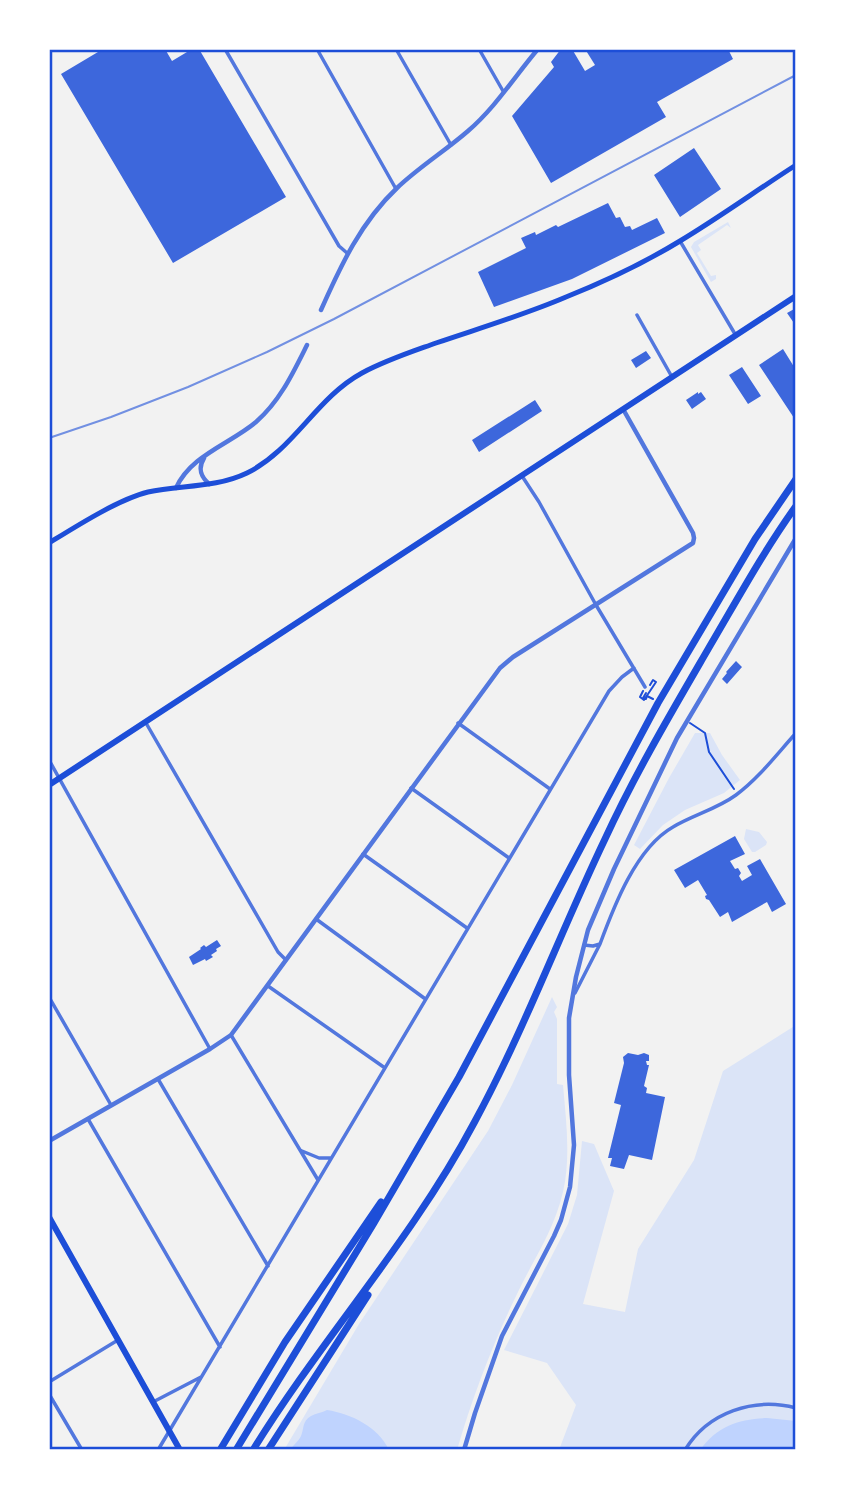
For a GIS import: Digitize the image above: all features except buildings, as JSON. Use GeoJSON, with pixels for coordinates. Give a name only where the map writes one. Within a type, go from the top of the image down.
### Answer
{"type":"FeatureCollection","features":[{"type":"Feature","properties":{"kind":"highway"},"geometry":{"type":"LineString","coordinates":[[236,1450],[480,1038],[642,732],[737,568],[796,478]]}},
{"type":"Feature","properties":{"kind":"highway"},"geometry":{"type":"LineString","coordinates":[[268,1450],[449,1168],[487,1099],[607,834],[647,755],[759,562],[796,506]]}},
{"type":"Feature","properties":{"kind":"highway"},"geometry":{"type":"LineString","coordinates":[[220,1450],[285,1342],[413,1155]]}},
{"type":"Feature","properties":{"kind":"highway"},"geometry":{"type":"LineString","coordinates":[[253,1450],[293,1388],[406,1234]]}},
{"type":"Feature","properties":{"kind":"main road"},"geometry":{"type":"LineString","coordinates":[[49,543],[129,499],[148,492],[209,484],[236,477],[259,466],[291,440],[336,391],[362,373],[394,358],[564,298],[622,273],[680,241],[796,165]]}},
{"type":"Feature","properties":{"kind":"main road"},"geometry":{"type":"LineString","coordinates":[[49,785],[796,296]]}},
{"type":"Feature","properties":{"kind":"main road"},"geometry":{"type":"LineString","coordinates":[[49,1217],[180,1450]]}},
{"type":"Feature","properties":{"kind":"street"},"geometry":{"type":"LineString","coordinates":[[225,49],[339,246],[347,253]]}},
{"type":"Feature","properties":{"kind":"street"},"geometry":{"type":"LineString","coordinates":[[317,49],[396,189]]}},
{"type":"Feature","properties":{"kind":"street"},"geometry":{"type":"LineString","coordinates":[[397,49],[451,145]]}},
{"type":"Feature","properties":{"kind":"street"},"geometry":{"type":"LineString","coordinates":[[479,49],[503,91]]}},
{"type":"Feature","properties":{"kind":"street"},"geometry":{"type":"LineString","coordinates":[[321,310],[347,253],[370,218],[416,170],[469,131],[538,49]]}},
{"type":"Feature","properties":{"kind":"street"},"geometry":{"type":"LineString","coordinates":[[680,241],[736,336]]}},
{"type":"Feature","properties":{"kind":"street"},"geometry":{"type":"LineString","coordinates":[[637,315],[672,377]]}},
{"type":"Feature","properties":{"kind":"street"},"geometry":{"type":"LineString","coordinates":[[176,489],[188,469],[255,423],[268,410],[288,384],[307,345]]}},
{"type":"Feature","properties":{"kind":"street"},"geometry":{"type":"LineString","coordinates":[[49,1141],[231,1035],[491,678],[506,663],[694,540],[693,533],[623,409]]}},
{"type":"Feature","properties":{"kind":"street"},"geometry":{"type":"LineString","coordinates":[[205,456],[200,469],[209,484]]}},
{"type":"Feature","properties":{"kind":"street"},"geometry":{"type":"LineString","coordinates":[[522,475],[645,687]]}},
{"type":"Feature","properties":{"kind":"street"},"geometry":{"type":"LineString","coordinates":[[464,1450],[502,1336],[554,1236],[570,1187],[574,1145],[568,1057],[569,1018],[584,945],[614,869],[677,738],[796,538]]}},
{"type":"Feature","properties":{"kind":"street"},"geometry":{"type":"LineString","coordinates":[[158,1450],[609,691],[634,668]]}},
{"type":"Feature","properties":{"kind":"street"},"geometry":{"type":"LineString","coordinates":[[146,723],[278,952],[286,960]]}},
{"type":"Feature","properties":{"kind":"street"},"geometry":{"type":"LineString","coordinates":[[458,723],[550,789]]}},
{"type":"Feature","properties":{"kind":"street"},"geometry":{"type":"LineString","coordinates":[[571,1001],[600,944],[623,888],[652,845],[671,827],[738,793],[796,733]]}},
{"type":"Feature","properties":{"kind":"street"},"geometry":{"type":"LineString","coordinates":[[49,760],[210,1049]]}},
{"type":"Feature","properties":{"kind":"street"},"geometry":{"type":"LineString","coordinates":[[411,788],[509,858]]}},
{"type":"Feature","properties":{"kind":"street"},"geometry":{"type":"LineString","coordinates":[[363,854],[468,928]]}},
{"type":"Feature","properties":{"kind":"street"},"geometry":{"type":"LineString","coordinates":[[316,919],[425,999]]}},
{"type":"Feature","properties":{"kind":"street"},"geometry":{"type":"LineString","coordinates":[[584,945],[600,944]]}},
{"type":"Feature","properties":{"kind":"street"},"geometry":{"type":"LineString","coordinates":[[268,986],[385,1068]]}},
{"type":"Feature","properties":{"kind":"street"},"geometry":{"type":"LineString","coordinates":[[49,997],[111,1105]]}},
{"type":"Feature","properties":{"kind":"street"},"geometry":{"type":"LineString","coordinates":[[231,1035],[318,1181]]}},
{"type":"Feature","properties":{"kind":"street"},"geometry":{"type":"LineString","coordinates":[[158,1079],[268,1266]]}},
{"type":"Feature","properties":{"kind":"street"},"geometry":{"type":"LineString","coordinates":[[88,1119],[220,1348]]}},
{"type":"Feature","properties":{"kind":"street"},"geometry":{"type":"LineString","coordinates":[[300,1150],[318,1158],[332,1158]]}},
{"type":"Feature","properties":{"kind":"street"},"geometry":{"type":"LineString","coordinates":[[49,1381],[118,1340]]}},
{"type":"Feature","properties":{"kind":"street"},"geometry":{"type":"LineString","coordinates":[[153,1402],[203,1376]]}},
{"type":"Feature","properties":{"kind":"street"},"geometry":{"type":"LineString","coordinates":[[49,1394],[82,1450]]}},
{"type":"Feature","properties":{"kind":"street"},"geometry":{"type":"LineString","coordinates":[[685,1449],[705,1429],[732,1410],[765,1404],[796,1408]]}},
{"type":"Feature","properties":{"kind":"path"},"geometry":{"type":"LineString","coordinates":[[701,730],[705,733],[709,752],[734,788]]}},
{"type":"Feature","properties":{"kind":"shaded area"},"geometry":{"type":"Polygon","coordinates":[[[728,222],[731,228],[727,225],[698,245],[701,250],[697,253],[711,276],[716,275],[716,279],[711,282],[691,247],[694,242],[728,222]]]}},
{"type":"Feature","properties":{"kind":"shaded area"},"geometry":{"type":"Polygon","coordinates":[[[695,733],[710,733],[740,780],[724,793],[685,810],[663,825],[640,849],[634,845],[695,733]]]}},
{"type":"Feature","properties":{"kind":"shaded area"},"geometry":{"type":"Polygon","coordinates":[[[746,829],[759,832],[767,842],[766,845],[752,852],[744,839],[746,829]]]}},
{"type":"Feature","properties":{"kind":"shaded area"},"geometry":{"type":"Polygon","coordinates":[[[552,997],[557,1007],[554,1012],[557,1019],[557,1084],[563,1085],[566,1125],[567,1165],[563,1192],[549,1233],[491,1351],[457,1450],[284,1450],[359,1324],[488,1131],[552,997]]]}},
{"type":"Feature","properties":{"kind":"shaded area"},"geometry":{"type":"Polygon","coordinates":[[[796,1025],[796,1450],[559,1450],[576,1405],[547,1363],[504,1350],[568,1224],[577,1195],[582,1141],[594,1144],[614,1191],[583,1304],[625,1312],[638,1249],[694,1160],[723,1071],[796,1025]]]}},
{"type":"Feature","properties":{"kind":"water"},"geometry":{"type":"Polygon","coordinates":[[[327,1410],[346,1415],[371,1428],[389,1450],[290,1450],[300,1438],[308,1418],[327,1410]]]}},
{"type":"Feature","properties":{"kind":"water"},"geometry":{"type":"Polygon","coordinates":[[[767,1418],[796,1421],[796,1450],[700,1450],[714,1435],[729,1425],[767,1418]]]}},
{"type":"Feature","properties":{"kind":"railway"},"geometry":{"type":"LineString","coordinates":[[49,438],[188,387],[267,352],[796,75]]}}]}
